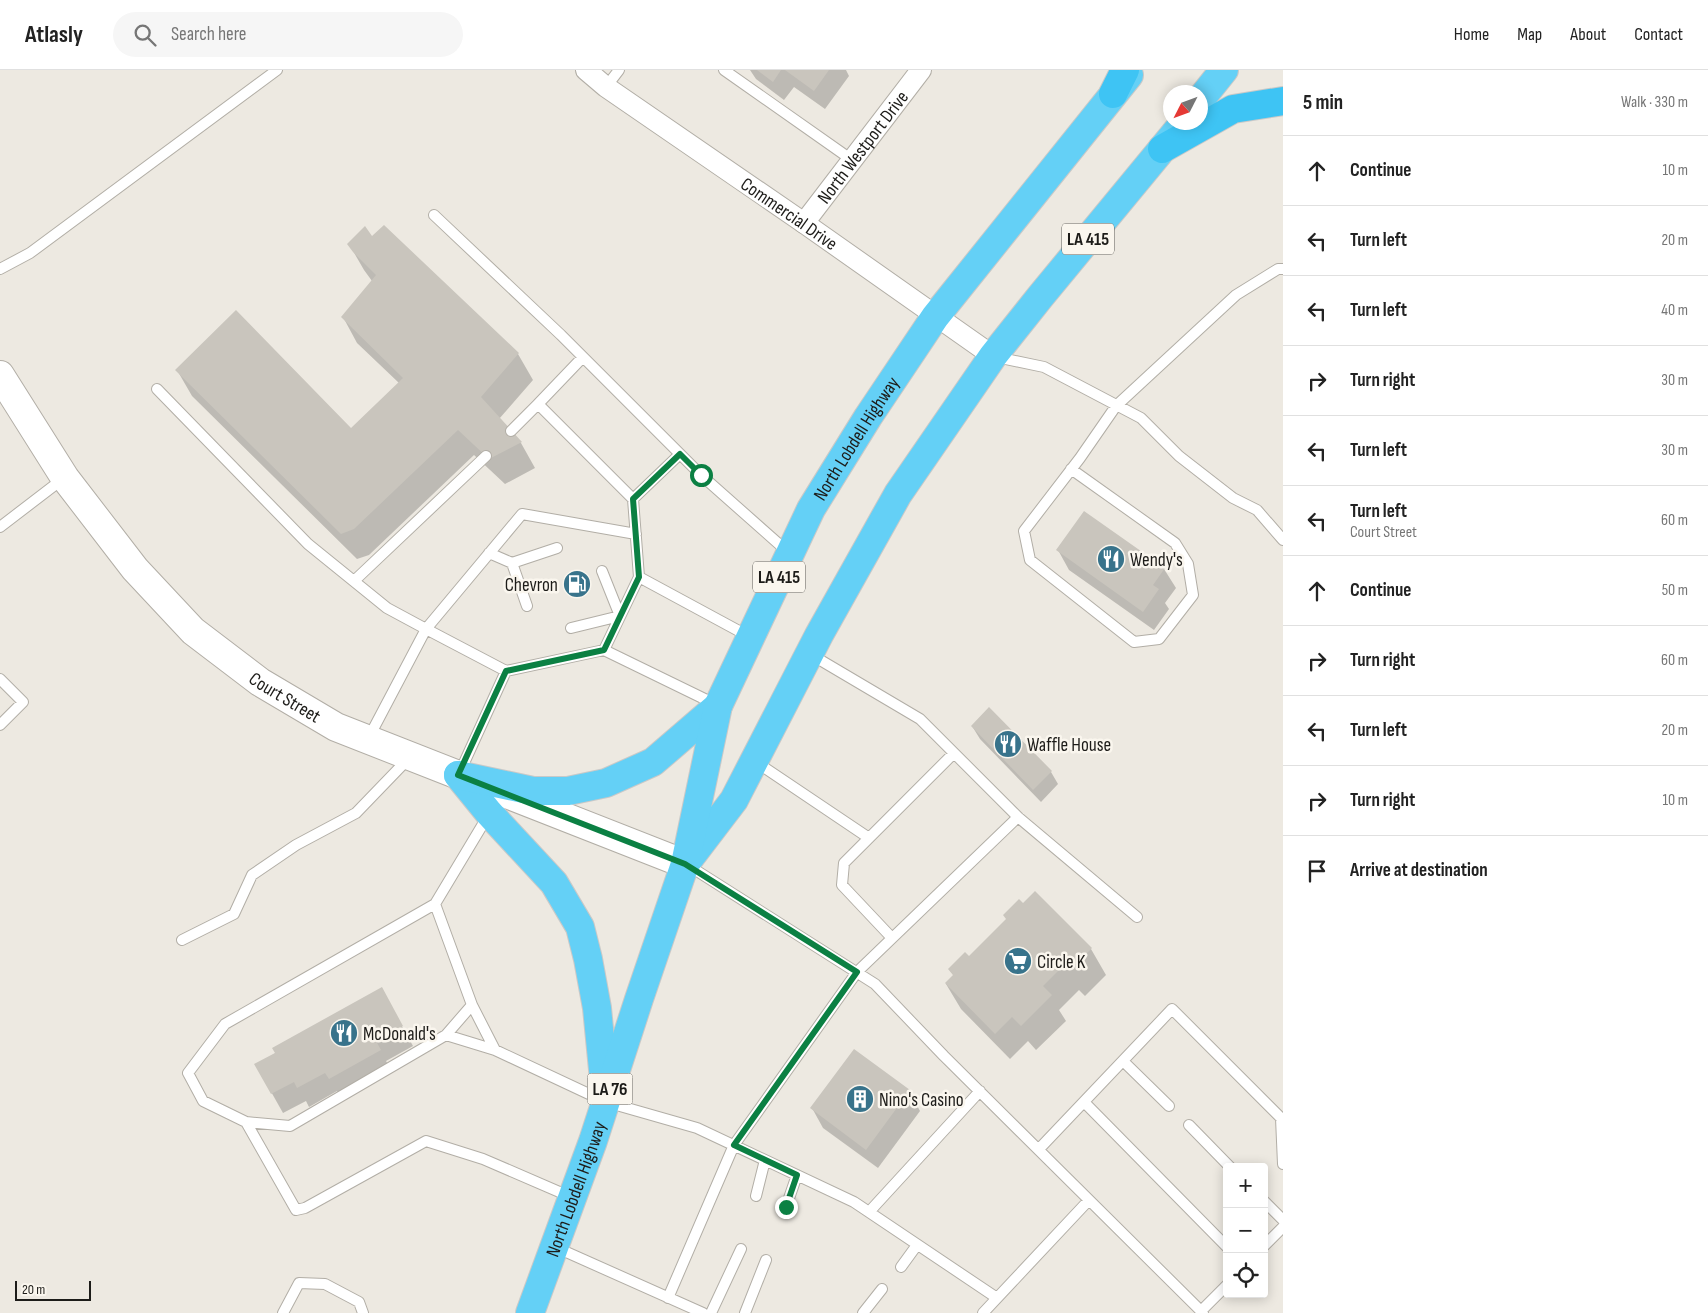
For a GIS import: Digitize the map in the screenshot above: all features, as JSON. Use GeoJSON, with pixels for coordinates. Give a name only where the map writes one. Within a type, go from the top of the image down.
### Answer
{"type":"FeatureCollection","features":[{"type":"Feature","properties":{"kind":"highway"},"geometry":{"type":"LineString","coordinates":[[1113,94],[1125,70]]}},
{"type":"Feature","properties":{"kind":"highway","name":"North Lobdell Highway"},"geometry":{"type":"LineString","coordinates":[[530,1313],[606,1102],[685,864],[718,706],[790,554],[812,509],[868,417],[935,317],[1133,70]]}},
{"type":"Feature","properties":{"kind":"highway"},"geometry":{"type":"LineString","coordinates":[[1208,90],[1224,70]]}},
{"type":"Feature","properties":{"kind":"highway"},"geometry":{"type":"LineString","coordinates":[[1162,149],[1232,109],[1283,101]]}},
{"type":"Feature","properties":{"kind":"highway","name":"North Lobdell Highway"},"geometry":{"type":"LineString","coordinates":[[685,864],[734,800],[809,654],[898,494],[992,356],[1177,130]]}},
{"type":"Feature","properties":{"kind":"highway"},"geometry":{"type":"LineString","coordinates":[[458,775],[533,791],[568,791],[606,783],[653,762],[718,706]]}},
{"type":"Feature","properties":{"kind":"highway"},"geometry":{"type":"LineString","coordinates":[[458,775],[489,813],[554,883],[580,926],[597,1008],[606,1102]]}},
{"type":"Feature","properties":{"kind":"main road","name":"Court Street"},"geometry":{"type":"LineString","coordinates":[[0,376],[65,478],[134,569],[193,631],[260,682],[336,727],[685,864]]}},
{"type":"Feature","properties":{"kind":"street","name":"Commercial Drive"},"geometry":{"type":"LineString","coordinates":[[586,70],[606,87],[804,223],[992,356]]}},
{"type":"Feature","properties":{"kind":"street","name":"North Westport Drive"},"geometry":{"type":"LineString","coordinates":[[804,223],[921,70]]}},
{"type":"Feature","properties":{"kind":"lane"},"geometry":{"type":"LineString","coordinates":[[0,269],[30,253],[277,70]]}},
{"type":"Feature","properties":{"kind":"lane"},"geometry":{"type":"LineString","coordinates":[[606,87],[619,70]]}},
{"type":"Feature","properties":{"kind":"lane"},"geometry":{"type":"LineString","coordinates":[[724,70],[852,160]]}},
{"type":"Feature","properties":{"kind":"lane"},"geometry":{"type":"LineString","coordinates":[[434,215],[583,357],[701,475],[790,554]]}},
{"type":"Feature","properties":{"kind":"lane"},"geometry":{"type":"LineString","coordinates":[[1071,469],[1175,543],[1188,564],[1193,595],[1159,639],[1134,642],[1030,560],[1024,530],[1116,406],[1236,295],[1278,269],[1283,269]]}},
{"type":"Feature","properties":{"kind":"lane"},"geometry":{"type":"LineString","coordinates":[[992,356],[1044,367],[1141,418],[1179,456],[1233,498],[1257,510],[1283,540]]}},
{"type":"Feature","properties":{"kind":"lane"},"geometry":{"type":"LineString","coordinates":[[511,431],[583,357]]}},
{"type":"Feature","properties":{"kind":"lane"},"geometry":{"type":"LineString","coordinates":[[157,389],[308,544],[387,608],[506,671],[604,650],[718,706]]}},
{"type":"Feature","properties":{"kind":"lane"},"geometry":{"type":"LineString","coordinates":[[538,404],[633,499],[639,577],[604,650]]}},
{"type":"Feature","properties":{"kind":"lane"},"geometry":{"type":"LineString","coordinates":[[633,499],[680,454]]}},
{"type":"Feature","properties":{"kind":"lane"},"geometry":{"type":"LineString","coordinates":[[354,582],[486,456]]}},
{"type":"Feature","properties":{"kind":"lane"},"geometry":{"type":"LineString","coordinates":[[0,527],[65,478]]}},
{"type":"Feature","properties":{"kind":"lane"},"geometry":{"type":"LineString","coordinates":[[367,739],[426,629],[522,514],[636,534]]}},
{"type":"Feature","properties":{"kind":"lane"},"geometry":{"type":"LineString","coordinates":[[489,553],[512,563],[557,548]]}},
{"type":"Feature","properties":{"kind":"lane"},"geometry":{"type":"LineString","coordinates":[[512,563],[527,606]]}},
{"type":"Feature","properties":{"kind":"lane"},"geometry":{"type":"LineString","coordinates":[[602,571],[620,616]]}},
{"type":"Feature","properties":{"kind":"lane"},"geometry":{"type":"LineString","coordinates":[[639,577],[750,638]]}},
{"type":"Feature","properties":{"kind":"lane"},"geometry":{"type":"LineString","coordinates":[[571,628],[620,616]]}},
{"type":"Feature","properties":{"kind":"lane"},"geometry":{"type":"LineString","coordinates":[[809,654],[920,718],[1018,817],[1137,917]]}},
{"type":"Feature","properties":{"kind":"lane"},"geometry":{"type":"LineString","coordinates":[[458,775],[506,671]]}},
{"type":"Feature","properties":{"kind":"lane"},"geometry":{"type":"LineString","coordinates":[[0,679],[23,702],[0,725]]}},
{"type":"Feature","properties":{"kind":"lane"},"geometry":{"type":"LineString","coordinates":[[892,938],[842,885],[844,863],[954,753]]}},
{"type":"Feature","properties":{"kind":"lane"},"geometry":{"type":"LineString","coordinates":[[182,940],[234,914],[252,875],[296,845],[356,813],[410,756]]}},
{"type":"Feature","properties":{"kind":"lane"},"geometry":{"type":"LineString","coordinates":[[754,761],[869,838]]}},
{"type":"Feature","properties":{"kind":"lane"},"geometry":{"type":"LineString","coordinates":[[472,1005],[446,1035],[290,1126],[246,1122],[203,1101],[188,1073],[225,1024],[435,904],[489,813]]}},
{"type":"Feature","properties":{"kind":"lane"},"geometry":{"type":"LineString","coordinates":[[668,1298],[734,1145],[857,972],[1018,817]]}},
{"type":"Feature","properties":{"kind":"lane"},"geometry":{"type":"LineString","coordinates":[[685,864],[875,984],[1202,1312],[1223,1289]]}},
{"type":"Feature","properties":{"kind":"lane"},"geometry":{"type":"LineString","coordinates":[[435,904],[472,1005],[495,1050]]}},
{"type":"Feature","properties":{"kind":"lane"},"geometry":{"type":"LineString","coordinates":[[1039,1149],[1172,1009],[1281,1118],[1283,1164]]}},
{"type":"Feature","properties":{"kind":"lane"},"geometry":{"type":"LineString","coordinates":[[446,1035],[495,1050],[606,1102],[697,1128],[854,1202],[997,1298]]}},
{"type":"Feature","properties":{"kind":"lane"},"geometry":{"type":"LineString","coordinates":[[1123,1061],[1169,1106]]}},
{"type":"Feature","properties":{"kind":"lane"},"geometry":{"type":"LineString","coordinates":[[869,1212],[980,1091]]}},
{"type":"Feature","properties":{"kind":"lane"},"geometry":{"type":"LineString","coordinates":[[1084,1102],[1223,1242]]}},
{"type":"Feature","properties":{"kind":"lane"},"geometry":{"type":"LineString","coordinates":[[246,1122],[296,1210],[305,1208],[426,1141],[483,1159],[572,1198]]}},
{"type":"Feature","properties":{"kind":"lane"},"geometry":{"type":"LineString","coordinates":[[1189,1125],[1226,1163]]}},
{"type":"Feature","properties":{"kind":"lane"},"geometry":{"type":"LineString","coordinates":[[756,1196],[765,1160]]}},
{"type":"Feature","properties":{"kind":"lane"},"geometry":{"type":"LineString","coordinates":[[786,1207],[797,1175]]}},
{"type":"Feature","properties":{"kind":"lane"},"geometry":{"type":"LineString","coordinates":[[983,1313],[1090,1200]]}},
{"type":"Feature","properties":{"kind":"lane"},"geometry":{"type":"LineString","coordinates":[[1268,1206],[1283,1220]]}},
{"type":"Feature","properties":{"kind":"lane"},"geometry":{"type":"LineString","coordinates":[[1268,1242],[1283,1227]]}},
{"type":"Feature","properties":{"kind":"lane"},"geometry":{"type":"LineString","coordinates":[[901,1267],[917,1245]]}},
{"type":"Feature","properties":{"kind":"lane"},"geometry":{"type":"LineString","coordinates":[[554,1247],[703,1313]]}},
{"type":"Feature","properties":{"kind":"lane"},"geometry":{"type":"LineString","coordinates":[[711,1313],[741,1249]]}},
{"type":"Feature","properties":{"kind":"lane"},"geometry":{"type":"LineString","coordinates":[[745,1313],[766,1260]]}},
{"type":"Feature","properties":{"kind":"lane"},"geometry":{"type":"LineString","coordinates":[[283,1313],[299,1284],[325,1284],[359,1302],[362,1313]]}},
{"type":"Feature","properties":{"kind":"lane"},"geometry":{"type":"LineString","coordinates":[[864,1313],[882,1290]]}},
{"type":"Feature","properties":{"kind":"building"},"geometry":{"type":"Polygon","coordinates":[[[757,70],[781,70],[773,82],[757,70]]]}},
{"type":"Feature","properties":{"kind":"building"},"geometry":{"type":"Polygon","coordinates":[[[785,70],[829,70],[814,91],[785,70]]]}},
{"type":"Feature","properties":{"kind":"building"},"geometry":{"type":"Polygon","coordinates":[[[384,225],[519,353],[481,397],[522,442],[489,459],[458,430],[354,529],[341,534],[175,370],[236,310],[351,428],[403,378],[341,317],[376,275],[347,244],[365,226],[372,236],[384,225]]]}},
{"type":"Feature","properties":{"kind":"building","name":"Wendy's"},"geometry":{"type":"Polygon","coordinates":[[[1084,511],[1165,568],[1153,585],[1159,589],[1143,612],[1056,550],[1084,511]]]}},
{"type":"Feature","properties":{"kind":"building","name":"Waffle House"},"geometry":{"type":"Polygon","coordinates":[[[989,707],[1052,771],[1033,790],[971,726],[989,707]]]}},
{"type":"Feature","properties":{"kind":"building","name":"Circle K"},"geometry":{"type":"Polygon","coordinates":[[[1035,891],[1092,948],[1069,971],[1064,965],[1043,986],[1052,995],[1021,1026],[1012,1017],[995,1034],[945,983],[953,975],[948,969],[965,952],[969,956],[1006,919],[1003,915],[1019,899],[1023,903],[1035,891]]]}},
{"type":"Feature","properties":{"kind":"building","name":"McDonald's"},"geometry":{"type":"Polygon","coordinates":[[[382,987],[403,1026],[376,1041],[381,1050],[329,1079],[325,1073],[297,1088],[294,1082],[271,1094],[254,1064],[275,1053],[272,1048],[382,987]]]}},
{"type":"Feature","properties":{"kind":"building","name":"Nino's Casino"},"geometry":{"type":"Polygon","coordinates":[[[854,1049],[910,1090],[866,1150],[810,1108],[854,1049]]]}},
{"type":"Feature","properties":{"kind":"place","name":"Wendy's"},"geometry":{"type":"Point","coordinates":[1111,559]}},
{"type":"Feature","properties":{"kind":"place","name":"Chevron"},"geometry":{"type":"Point","coordinates":[577,584]}},
{"type":"Feature","properties":{"kind":"place","name":"Waffle House"},"geometry":{"type":"Point","coordinates":[1008,744]}},
{"type":"Feature","properties":{"kind":"place","name":"Circle K"},"geometry":{"type":"Point","coordinates":[1018,961]}},
{"type":"Feature","properties":{"kind":"place","name":"McDonald's"},"geometry":{"type":"Point","coordinates":[344,1033]}},
{"type":"Feature","properties":{"kind":"place","name":"Nino's Casino"},"geometry":{"type":"Point","coordinates":[860,1099]}},
{"type":"Feature","properties":{"kind":"route"},"geometry":{"type":"LineString","coordinates":[[701,475],[680,454],[633,499],[639,577],[604,650],[506,671],[458,775],[685,864],[857,972],[734,1145],[797,1175],[786,1207]]}}]}
